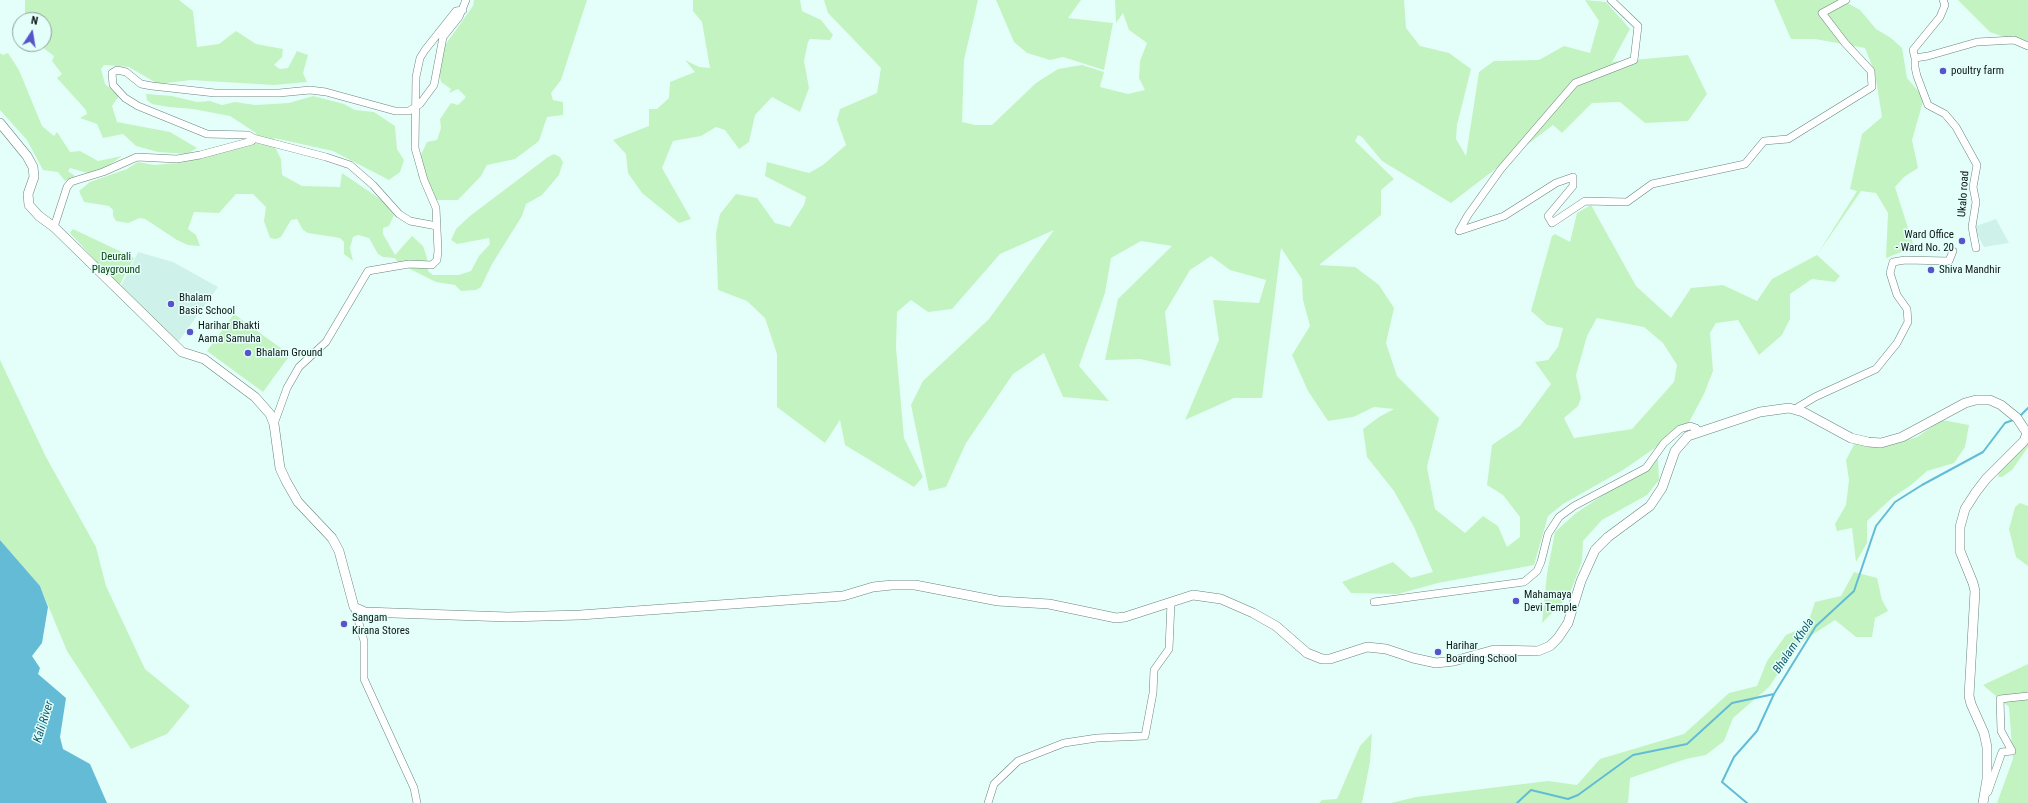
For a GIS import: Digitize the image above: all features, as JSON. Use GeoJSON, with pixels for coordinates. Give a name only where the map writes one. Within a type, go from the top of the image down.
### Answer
{"type":"FeatureCollection","features":[{"type":"Feature","properties":{"kind":"main road"},"geometry":{"type":"LineString","coordinates":[[0,123],[27,156],[33,167],[34,177],[28,194],[29,205],[39,216],[54,226],[182,352],[204,359],[247,391],[270,414],[274,424],[280,468],[286,481],[298,502],[332,538],[339,551],[342,568],[355,608],[365,612],[508,617],[580,615],[843,596],[873,587],[915,585],[998,601],[1049,604],[1116,618],[1131,616],[1193,595],[1221,599],[1253,613],[1276,626],[1307,653],[1322,659],[1330,659],[1367,647],[1386,649],[1413,658],[1436,663],[1454,661],[1494,650],[1538,652],[1550,646],[1558,638],[1568,623],[1581,581],[1595,550],[1608,537],[1650,506],[1662,488],[1671,461],[1680,442],[1688,436],[1698,431],[1760,412],[1783,408],[1795,409],[1851,438],[1880,443],[1902,437],[1964,403],[1984,400],[2001,405],[2017,418],[2026,431],[2024,441],[1986,479],[1976,492],[1965,509],[1960,527],[1960,551],[1962,559],[1974,583],[1975,591],[1969,696],[1984,733],[1986,747],[1987,779],[1984,803]]}},
{"type":"Feature","properties":{"kind":"street"},"geometry":{"type":"LineString","coordinates":[[437,226],[410,221],[399,214],[373,185],[350,165],[326,157],[253,138],[248,135],[207,134],[138,106],[116,90],[111,80],[112,73],[120,70],[141,84],[215,93],[279,93],[310,90],[326,92],[406,112],[415,108],[424,99],[434,85],[443,37],[463,10],[466,0]]}},
{"type":"Feature","properties":{"kind":"street"},"geometry":{"type":"LineString","coordinates":[[1611,0],[1638,26],[1634,60],[1575,83],[1501,169],[1468,215],[1460,231],[1504,216],[1556,183],[1573,177],[1573,186],[1548,216],[1552,223],[1585,201],[1627,202],[1652,184],[1744,164],[1764,141],[1788,139],[1872,87],[1870,71],[1845,43],[1822,13],[1846,0]]}},
{"type":"Feature","properties":{"kind":"street"},"geometry":{"type":"LineString","coordinates":[[1943,0],[1945,5],[1940,16],[1913,50],[1915,58],[1928,56],[1977,42],[2014,40],[2028,46]]}},
{"type":"Feature","properties":{"kind":"street"},"geometry":{"type":"LineString","coordinates":[[274,424],[287,388],[299,367],[326,342],[364,275],[368,271],[409,264],[432,265],[437,260],[436,208],[424,180],[415,148],[416,77],[420,58],[456,11],[463,10]]}},
{"type":"Feature","properties":{"kind":"street","name":"Ukalo road"},"geometry":{"type":"LineString","coordinates":[[1915,58],[1914,67],[1928,105],[1945,114],[1956,127],[1977,165],[1973,187],[1976,202],[1972,227],[1976,248]]}},
{"type":"Feature","properties":{"kind":"street"},"geometry":{"type":"LineString","coordinates":[[54,226],[67,187],[76,180],[103,172],[137,157],[176,158],[200,155],[249,142],[253,138]]}},
{"type":"Feature","properties":{"kind":"street"},"geometry":{"type":"LineString","coordinates":[[1795,409],[1815,397],[1876,369],[1897,343],[1908,322],[1907,309],[1897,295],[1890,273],[1894,262],[1905,260],[1949,261],[1953,251]]}},
{"type":"Feature","properties":{"kind":"street"},"geometry":{"type":"LineString","coordinates":[[1374,602],[1524,582],[1537,572],[1548,534],[1559,517],[1574,506],[1646,468],[1664,443],[1680,429],[1690,426],[1696,428],[1698,431]]}},
{"type":"Feature","properties":{"kind":"street"},"geometry":{"type":"LineString","coordinates":[[988,803],[994,784],[1018,761],[1064,742],[1098,738],[1145,736],[1153,693],[1154,670],[1170,649],[1171,602]]}},
{"type":"Feature","properties":{"kind":"street"},"geometry":{"type":"LineString","coordinates":[[355,608],[364,641],[364,679],[414,788],[417,803]]}},
{"type":"Feature","properties":{"kind":"street"},"geometry":{"type":"LineString","coordinates":[[1984,803],[2002,752],[2012,751],[2001,731],[2000,699],[2028,696]]}},
{"type":"Feature","properties":{"kind":"shaded area"},"geometry":{"type":"Polygon","coordinates":[[[1996,219],[2009,243],[1984,247],[1973,227],[1996,219]]]}},
{"type":"Feature","properties":{"kind":"shaded area","name":"Bhalam Basic School"},"geometry":{"type":"Polygon","coordinates":[[[138,252],[173,262],[218,287],[178,342],[120,288],[138,252]]]}},
{"type":"Feature","properties":{"kind":"green space"},"geometry":{"type":"Polygon","coordinates":[[[25,0],[179,0],[193,11],[197,47],[219,44],[236,31],[256,44],[283,49],[282,57],[274,65],[280,69],[288,68],[297,51],[308,55],[303,73],[307,82],[274,85],[191,80],[158,84],[129,67],[104,65],[101,69],[105,84],[119,96],[112,106],[117,122],[170,132],[197,148],[187,154],[158,152],[136,146],[123,134],[103,138],[97,124],[80,118],[87,114],[86,110],[57,78],[62,74],[52,61],[54,56],[49,52],[52,52],[52,12],[25,12],[25,0]]]}},
{"type":"Feature","properties":{"kind":"green space"},"geometry":{"type":"Polygon","coordinates":[[[474,0],[587,0],[561,80],[551,93],[553,100],[563,102],[563,115],[547,117],[539,141],[515,159],[487,165],[481,176],[458,200],[436,200],[418,176],[419,159],[427,142],[437,140],[441,128],[440,119],[451,103],[458,105],[466,97],[458,89],[449,93],[451,89],[441,82],[438,63],[443,48],[473,6],[474,0]]]}},
{"type":"Feature","properties":{"kind":"green space"},"geometry":{"type":"Polygon","coordinates":[[[693,0],[800,0],[802,11],[821,20],[833,35],[830,40],[810,39],[808,42],[804,61],[809,88],[800,112],[772,97],[755,115],[749,142],[739,149],[725,130],[716,127],[701,136],[673,141],[662,168],[691,219],[679,223],[642,193],[628,173],[626,154],[613,140],[649,126],[649,109],[657,109],[669,98],[670,82],[695,72],[685,60],[699,67],[710,68],[702,22],[693,11],[693,0]]]}},
{"type":"Feature","properties":{"kind":"green space"},"geometry":{"type":"Polygon","coordinates":[[[824,0],[978,0],[964,60],[962,122],[975,125],[992,125],[1036,83],[1058,69],[1082,65],[1104,72],[1100,87],[1128,94],[1145,90],[1139,78],[1140,61],[1147,43],[1129,30],[1123,13],[1116,23],[1115,0],[1404,0],[1406,28],[1420,46],[1449,53],[1471,69],[1457,125],[1456,139],[1466,156],[1479,72],[1494,61],[1539,60],[1564,46],[1590,53],[1599,21],[1585,0],[1606,2],[1630,29],[1612,62],[1688,55],[1707,94],[1688,121],[1645,123],[1620,102],[1592,103],[1562,133],[1553,125],[1451,203],[1382,161],[1362,137],[1358,135],[1355,141],[1394,179],[1381,190],[1381,215],[1319,265],[1355,267],[1379,285],[1394,308],[1386,343],[1397,376],[1439,418],[1427,467],[1435,509],[1465,533],[1483,516],[1498,526],[1507,547],[1520,537],[1520,517],[1503,495],[1487,485],[1492,445],[1520,426],[1551,384],[1535,362],[1548,360],[1558,347],[1563,328],[1547,325],[1531,311],[1552,236],[1555,234],[1570,242],[1577,213],[1591,205],[1636,286],[1671,318],[1691,288],[1723,285],[1757,301],[1772,279],[1817,255],[1840,276],[1835,282],[1812,279],[1790,294],[1790,319],[1782,335],[1759,355],[1738,320],[1716,323],[1710,333],[1713,371],[1704,394],[1687,426],[1623,470],[1563,504],[1548,516],[1534,565],[1438,583],[1398,594],[1351,593],[1342,582],[1393,562],[1411,578],[1433,572],[1414,527],[1394,491],[1367,457],[1363,429],[1379,417],[1394,409],[1374,407],[1353,417],[1328,421],[1308,391],[1292,355],[1310,326],[1303,300],[1302,279],[1281,248],[1262,398],[1234,398],[1185,420],[1219,340],[1213,300],[1259,303],[1266,280],[1230,270],[1211,256],[1190,270],[1165,312],[1171,366],[1140,359],[1105,360],[1118,299],[1172,246],[1141,241],[1111,258],[1105,293],[1079,366],[1109,401],[1063,397],[1044,353],[1013,374],[966,443],[946,487],[929,491],[911,405],[923,381],[989,319],[1054,230],[1000,254],[952,309],[928,312],[911,300],[897,312],[896,348],[904,438],[923,477],[914,487],[845,445],[840,420],[825,443],[777,407],[777,354],[765,318],[747,301],[718,290],[716,233],[720,214],[736,194],[757,198],[775,223],[790,227],[804,205],[806,197],[765,176],[767,162],[809,173],[823,165],[846,145],[837,120],[840,109],[877,93],[881,68],[828,13],[824,0]],[[1597,318],[1587,336],[1576,375],[1581,398],[1578,406],[1564,418],[1574,438],[1632,429],[1674,382],[1677,365],[1663,343],[1644,327],[1597,318]]]}},
{"type":"Feature","properties":{"kind":"green space"},"geometry":{"type":"Polygon","coordinates":[[[996,0],[1081,0],[1068,18],[1113,23],[1104,70],[1063,57],[1050,60],[1027,53],[1014,42],[996,0]]]}},
{"type":"Feature","properties":{"kind":"green space"},"geometry":{"type":"Polygon","coordinates":[[[1774,0],[1842,0],[1860,10],[1876,29],[1891,38],[1902,48],[1907,78],[1924,98],[1912,140],[1918,168],[1904,177],[1895,187],[1914,247],[1886,258],[1888,213],[1876,193],[1861,191],[1817,255],[1857,191],[1850,189],[1862,134],[1882,117],[1875,73],[1865,48],[1815,39],[1791,39],[1774,0]]]}},
{"type":"Feature","properties":{"kind":"green space"},"geometry":{"type":"Polygon","coordinates":[[[1958,0],[2028,0],[2028,45],[1990,32],[1958,0]]]}},
{"type":"Feature","properties":{"kind":"green space"},"geometry":{"type":"Polygon","coordinates":[[[0,53],[3,55],[8,53],[19,70],[42,126],[54,136],[57,132],[70,152],[80,151],[98,161],[122,156],[105,168],[88,173],[70,168],[68,171],[75,176],[65,181],[58,172],[43,170],[27,140],[0,110],[0,53]]]}},
{"type":"Feature","properties":{"kind":"green space"},"geometry":{"type":"Polygon","coordinates":[[[146,94],[172,96],[197,102],[210,101],[222,105],[235,102],[255,105],[289,103],[313,96],[344,104],[355,110],[374,112],[395,126],[397,149],[404,160],[400,172],[389,180],[333,151],[274,138],[276,149],[281,159],[282,175],[302,186],[340,187],[342,173],[383,201],[394,215],[389,226],[383,228],[383,234],[395,255],[412,236],[423,246],[427,258],[428,271],[433,275],[459,275],[471,271],[479,256],[490,244],[489,238],[457,244],[451,240],[456,229],[470,216],[548,157],[554,154],[560,157],[563,162],[559,175],[542,195],[526,204],[522,216],[492,264],[481,287],[476,290],[461,291],[455,285],[436,282],[398,263],[395,258],[383,257],[378,254],[369,238],[358,235],[353,237],[350,248],[353,261],[344,254],[344,242],[340,238],[308,233],[303,230],[297,219],[291,220],[281,237],[276,239],[270,238],[264,221],[266,207],[253,194],[236,194],[219,213],[194,212],[188,229],[196,235],[200,246],[188,245],[177,240],[145,219],[140,218],[128,223],[116,221],[113,216],[113,210],[109,206],[84,202],[79,191],[90,182],[127,169],[138,162],[154,165],[180,163],[256,144],[256,133],[230,116],[193,109],[152,104],[147,100],[146,94]]]}},
{"type":"Feature","properties":{"kind":"green space","name":"Deurali Playground"},"geometry":{"type":"Polygon","coordinates":[[[73,229],[134,258],[119,286],[70,233],[73,229]]]}},
{"type":"Feature","properties":{"kind":"green space","name":"Bhalam Ground"},"geometry":{"type":"Polygon","coordinates":[[[234,314],[290,355],[263,392],[207,351],[234,314]]]}},
{"type":"Feature","properties":{"kind":"green space"},"geometry":{"type":"Polygon","coordinates":[[[0,360],[46,457],[96,547],[106,586],[145,669],[190,706],[167,734],[131,749],[67,651],[40,586],[0,540],[0,360]]]}},
{"type":"Feature","properties":{"kind":"green space"},"geometry":{"type":"Polygon","coordinates":[[[1942,420],[1969,425],[1965,447],[1954,463],[1927,471],[1911,485],[1892,498],[1867,521],[1867,543],[1856,562],[1852,528],[1837,531],[1835,524],[1846,505],[1849,480],[1846,460],[1855,443],[1879,448],[1917,437],[1942,420]]]}},
{"type":"Feature","properties":{"kind":"green space"},"geometry":{"type":"Polygon","coordinates":[[[2028,441],[2028,447],[2012,470],[2002,477],[1998,477],[1999,473],[2028,441]]]}},
{"type":"Feature","properties":{"kind":"green space"},"geometry":{"type":"Polygon","coordinates":[[[1658,459],[1659,480],[1647,495],[1602,520],[1583,541],[1582,561],[1569,596],[1542,623],[1547,574],[1555,532],[1576,513],[1658,459]]]}},
{"type":"Feature","properties":{"kind":"green space"},"geometry":{"type":"Polygon","coordinates":[[[2020,503],[2028,506],[2028,566],[2016,557],[2009,529],[2015,507],[2020,503]]]}},
{"type":"Feature","properties":{"kind":"green space"},"geometry":{"type":"Polygon","coordinates":[[[1854,572],[1877,578],[1882,600],[1888,611],[1875,618],[1872,637],[1856,637],[1835,620],[1798,644],[1769,687],[1733,718],[1724,741],[1706,755],[1686,759],[1630,778],[1628,803],[1391,803],[1416,797],[1548,781],[1577,785],[1600,759],[1684,734],[1729,693],[1757,686],[1767,661],[1786,635],[1807,626],[1815,602],[1841,596],[1854,572]]]}},
{"type":"Feature","properties":{"kind":"green space"},"geometry":{"type":"Polygon","coordinates":[[[2028,664],[2028,803],[1997,803],[2013,759],[2009,707],[1983,685],[2028,664]]]}},
{"type":"Feature","properties":{"kind":"green space"},"geometry":{"type":"Polygon","coordinates":[[[1372,733],[1370,762],[1362,803],[1319,803],[1322,800],[1337,799],[1360,746],[1372,733]]]}},
{"type":"Feature","properties":{"kind":"water","name":"Kali River"},"geometry":{"type":"Polygon","coordinates":[[[0,540],[40,586],[48,607],[42,643],[32,656],[40,668],[38,674],[66,698],[60,737],[63,749],[90,764],[107,803],[0,803],[0,540]]]}},
{"type":"Feature","properties":{"kind":"waterway","name":"Bhalam Khola"},"geometry":{"type":"LineString","coordinates":[[2019,417],[2028,408]]}},
{"type":"Feature","properties":{"kind":"waterway","name":"Bhalam Khola"},"geometry":{"type":"LineString","coordinates":[[1517,803],[1531,790],[1568,799],[1578,795],[1633,755],[1687,744],[1732,703],[1774,694],[1816,626],[1854,591],[1876,526],[1895,502],[1922,485],[1983,452],[2005,423],[2013,420]]}},
{"type":"Feature","properties":{"kind":"waterway"},"geometry":{"type":"LineString","coordinates":[[1747,803],[1722,782],[1734,757],[1757,731],[1774,694]]}},
{"type":"Feature","properties":{"kind":"place","name":"poultry farm"},"geometry":{"type":"Point","coordinates":[1943,71]}},
{"type":"Feature","properties":{"kind":"place","name":"Ward Office - Ward No. 20"},"geometry":{"type":"Point","coordinates":[1962,241]}},
{"type":"Feature","properties":{"kind":"place","name":"Shiva Mandhir"},"geometry":{"type":"Point","coordinates":[1931,270]}},
{"type":"Feature","properties":{"kind":"place","name":"Bhalam Basic School"},"geometry":{"type":"Point","coordinates":[171,304]}},
{"type":"Feature","properties":{"kind":"place","name":"Harihar Bhakti Aama Samuha"},"geometry":{"type":"Point","coordinates":[190,332]}},
{"type":"Feature","properties":{"kind":"place","name":"Bhalam Ground"},"geometry":{"type":"Point","coordinates":[248,353]}},
{"type":"Feature","properties":{"kind":"place","name":"Mahamaya Devi Temple"},"geometry":{"type":"Point","coordinates":[1516,601]}},
{"type":"Feature","properties":{"kind":"place","name":"Sangam Kirana Stores"},"geometry":{"type":"Point","coordinates":[344,624]}},
{"type":"Feature","properties":{"kind":"place","name":"Harihar Boarding School"},"geometry":{"type":"Point","coordinates":[1438,652]}}]}
